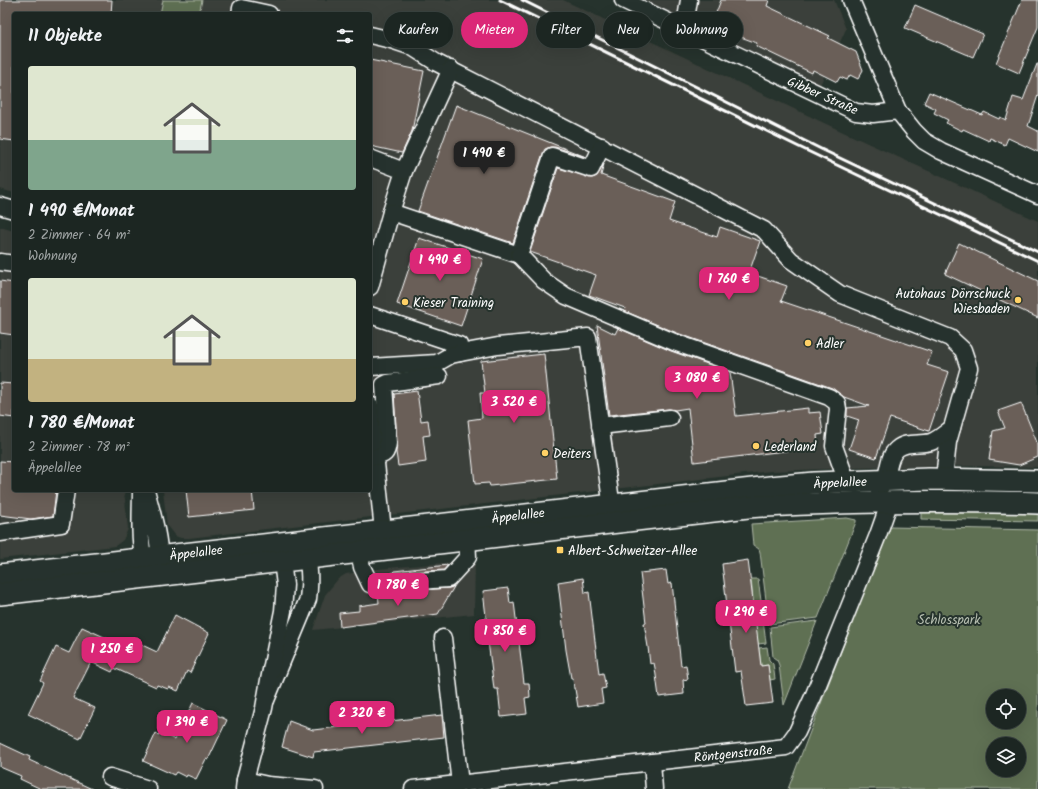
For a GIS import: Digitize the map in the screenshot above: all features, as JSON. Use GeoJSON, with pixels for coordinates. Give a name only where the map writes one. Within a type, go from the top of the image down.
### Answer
{"type":"FeatureCollection","features":[{"type":"Feature","properties":{"kind":"main road","name":"Äppelallee"},"geometry":{"type":"LineString","coordinates":[[0,575],[294,540],[383,531],[612,513],[748,507],[846,492],[886,480],[944,479],[1038,481]]}},
{"type":"Feature","properties":{"kind":"main road","name":"Äppelallee"},"geometry":{"type":"LineString","coordinates":[[846,492],[890,501],[1038,503]]}},
{"type":"Feature","properties":{"kind":"main road","name":"Äppelallee"},"geometry":{"type":"LineString","coordinates":[[0,594],[466,539],[612,513]]}},
{"type":"Feature","properties":{"kind":"street","name":"Gibber Straße"},"geometry":{"type":"LineString","coordinates":[[623,0],[661,18]]}},
{"type":"Feature","properties":{"kind":"street"},"geometry":{"type":"LineString","coordinates":[[687,12],[689,0]]}},
{"type":"Feature","properties":{"kind":"street"},"geometry":{"type":"LineString","coordinates":[[850,0],[898,111],[914,131],[924,141],[941,151],[1038,195]]}},
{"type":"Feature","properties":{"kind":"street"},"geometry":{"type":"LineString","coordinates":[[240,12],[241,8],[260,12]]}},
{"type":"Feature","properties":{"kind":"street"},"geometry":{"type":"LineString","coordinates":[[372,35],[412,47],[437,63],[764,230],[791,260],[840,294],[950,338],[963,350],[969,368],[948,442],[944,479]]}},
{"type":"Feature","properties":{"kind":"street","name":"Gibber Straße"},"geometry":{"type":"LineString","coordinates":[[723,48],[856,112],[873,114],[898,111]]}},
{"type":"Feature","properties":{"kind":"street"},"geometry":{"type":"LineString","coordinates":[[372,280],[404,171],[451,69]]}},
{"type":"Feature","properties":{"kind":"street"},"geometry":{"type":"LineString","coordinates":[[519,255],[552,156],[591,169],[602,146]]}},
{"type":"Feature","properties":{"kind":"street"},"geometry":{"type":"LineString","coordinates":[[372,159],[404,171]]}},
{"type":"Feature","properties":{"kind":"street"},"geometry":{"type":"LineString","coordinates":[[0,206],[12,209]]}},
{"type":"Feature","properties":{"kind":"street"},"geometry":{"type":"LineString","coordinates":[[391,212],[519,255],[544,281],[566,296],[620,313],[674,342],[829,397],[837,403],[838,409],[834,446],[843,471],[846,492]]}},
{"type":"Feature","properties":{"kind":"street"},"geometry":{"type":"LineString","coordinates":[[0,262],[12,264]]}},
{"type":"Feature","properties":{"kind":"street"},"geometry":{"type":"LineString","coordinates":[[372,316],[459,345],[460,353]]}},
{"type":"Feature","properties":{"kind":"street"},"geometry":{"type":"LineString","coordinates":[[372,367],[437,363],[451,355],[498,346],[588,337],[612,513]]}},
{"type":"Feature","properties":{"kind":"street"},"geometry":{"type":"LineString","coordinates":[[376,457],[383,456],[387,452],[388,443],[384,385],[388,383],[439,376]]}},
{"type":"Feature","properties":{"kind":"street"},"geometry":{"type":"LineString","coordinates":[[600,426],[670,418]]}},
{"type":"Feature","properties":{"kind":"street"},"geometry":{"type":"LineString","coordinates":[[372,422],[383,531]]}},
{"type":"Feature","properties":{"kind":"street"},"geometry":{"type":"LineString","coordinates":[[886,480],[889,462],[896,450],[905,445],[930,442],[941,437],[952,428]]}},
{"type":"Feature","properties":{"kind":"street"},"geometry":{"type":"LineString","coordinates":[[0,533],[62,524],[66,492]]}},
{"type":"Feature","properties":{"kind":"street"},"geometry":{"type":"LineString","coordinates":[[141,492],[141,534],[151,557],[158,564],[154,576]]}},
{"type":"Feature","properties":{"kind":"street"},"geometry":{"type":"LineString","coordinates":[[146,492],[157,540],[151,557]]}},
{"type":"Feature","properties":{"kind":"street","name":"Röntgenstraße"},"geometry":{"type":"LineString","coordinates":[[413,789],[460,784],[512,784],[652,762],[786,747],[798,732],[813,697],[878,535],[890,501]]}},
{"type":"Feature","properties":{"kind":"street"},"geometry":{"type":"LineString","coordinates":[[359,552],[362,567],[370,584],[448,579],[468,556],[466,539]]}},
{"type":"Feature","properties":{"kind":"street"},"geometry":{"type":"LineString","coordinates":[[266,700],[308,599],[310,581],[307,558],[303,549],[294,540],[285,551],[282,561],[285,584],[284,602],[266,700],[243,786],[268,785],[314,789]]}},
{"type":"Feature","properties":{"kind":"street"},"geometry":{"type":"LineString","coordinates":[[443,638],[460,784]]}},
{"type":"Feature","properties":{"kind":"street"},"geometry":{"type":"LineString","coordinates":[[652,762],[654,789]]}},
{"type":"Feature","properties":{"kind":"street"},"geometry":{"type":"LineString","coordinates":[[110,777],[148,789]]}},
{"type":"Feature","properties":{"kind":"shaded area"},"geometry":{"type":"Polygon","coordinates":[[[0,0],[163,0],[160,12],[12,12],[12,192],[0,189],[0,0]]]}},
{"type":"Feature","properties":{"kind":"shaded area"},"geometry":{"type":"Polygon","coordinates":[[[202,0],[563,0],[588,12],[536,12],[536,48],[595,48],[595,15],[603,19],[603,48],[653,48],[653,42],[661,46],[661,48],[665,48],[841,131],[1038,221],[1038,467],[974,466],[771,471],[189,538],[175,536],[167,526],[163,492],[372,492],[372,12],[199,12],[202,0]]]}},
{"type":"Feature","properties":{"kind":"shaded area"},"geometry":{"type":"Polygon","coordinates":[[[645,0],[834,0],[846,29],[820,85],[743,48],[743,12],[670,12],[645,0]]]}},
{"type":"Feature","properties":{"kind":"shaded area"},"geometry":{"type":"Polygon","coordinates":[[[0,227],[12,230],[12,492],[124,492],[128,529],[123,540],[115,546],[0,559],[0,227]]]}},
{"type":"Feature","properties":{"kind":"shaded area"},"geometry":{"type":"Polygon","coordinates":[[[475,560],[474,614],[313,630],[325,595],[338,579],[346,574],[378,569],[475,560]]]}},
{"type":"Feature","properties":{"kind":"green space"},"geometry":{"type":"Polygon","coordinates":[[[163,0],[202,0],[199,12],[160,12],[163,0]]]}},
{"type":"Feature","properties":{"kind":"green space"},"geometry":{"type":"Polygon","coordinates":[[[921,509],[1038,510],[1038,521],[921,519],[921,509]]]}},
{"type":"Feature","properties":{"kind":"green space"},"geometry":{"type":"Polygon","coordinates":[[[847,518],[856,520],[856,522],[818,618],[769,624],[760,552],[759,549],[753,545],[751,524],[847,518]]]}},
{"type":"Feature","properties":{"kind":"green space","name":"Schlosspark"},"geometry":{"type":"Polygon","coordinates":[[[889,527],[1038,530],[1038,789],[788,789],[889,527]]]}},
{"type":"Feature","properties":{"kind":"green space"},"geometry":{"type":"Polygon","coordinates":[[[751,579],[758,579],[762,608],[754,609],[751,579]]]}},
{"type":"Feature","properties":{"kind":"green space"},"geometry":{"type":"Polygon","coordinates":[[[762,613],[766,643],[758,644],[755,614],[762,613]]]}},
{"type":"Feature","properties":{"kind":"green space"},"geometry":{"type":"Polygon","coordinates":[[[817,621],[784,705],[779,665],[777,660],[773,657],[770,627],[817,621]]]}},
{"type":"Feature","properties":{"kind":"green space"},"geometry":{"type":"Polygon","coordinates":[[[767,647],[769,660],[773,664],[775,679],[770,680],[768,665],[761,666],[759,648],[767,647]]]}},
{"type":"Feature","properties":{"kind":"building"},"geometry":{"type":"Polygon","coordinates":[[[0,0],[112,0],[111,12],[12,12],[12,141],[0,139],[0,0]]]}},
{"type":"Feature","properties":{"kind":"building"},"geometry":{"type":"Polygon","coordinates":[[[721,0],[769,0],[767,6],[830,36],[828,38],[856,52],[863,70],[858,79],[850,75],[847,80],[840,77],[837,82],[813,70],[812,73],[756,46],[757,43],[743,38],[743,12],[716,12],[721,0]]]}},
{"type":"Feature","properties":{"kind":"building"},"geometry":{"type":"Polygon","coordinates":[[[1022,0],[1038,0],[1038,27],[1019,73],[996,63],[1022,0]]]}},
{"type":"Feature","properties":{"kind":"building"},"geometry":{"type":"Polygon","coordinates":[[[915,5],[983,34],[973,57],[905,28],[915,5]]]}},
{"type":"Feature","properties":{"kind":"building"},"geometry":{"type":"Polygon","coordinates":[[[372,60],[424,71],[412,131],[402,153],[372,146],[372,60]]]}},
{"type":"Feature","properties":{"kind":"building"},"geometry":{"type":"Polygon","coordinates":[[[1037,64],[1038,95],[1028,126],[1038,131],[1038,152],[1008,138],[1005,145],[990,138],[989,141],[963,129],[962,131],[946,123],[948,120],[934,113],[936,109],[924,103],[929,92],[982,115],[984,112],[999,119],[1000,117],[1006,120],[1013,97],[1023,100],[1037,64]]]}},
{"type":"Feature","properties":{"kind":"building"},"geometry":{"type":"Polygon","coordinates":[[[456,105],[586,157],[555,147],[545,149],[513,243],[418,211],[456,105]]]}},
{"type":"Feature","properties":{"kind":"building"},"geometry":{"type":"Polygon","coordinates":[[[604,164],[601,175],[675,202],[669,221],[717,237],[720,227],[760,241],[749,273],[787,286],[781,301],[932,352],[927,365],[949,372],[929,431],[890,418],[876,458],[849,449],[859,420],[847,416],[847,408],[869,406],[844,397],[832,388],[677,333],[624,311],[625,308],[589,295],[596,275],[530,252],[558,168],[592,178],[597,176],[604,164]]]}},
{"type":"Feature","properties":{"kind":"building"},"geometry":{"type":"Polygon","coordinates":[[[419,238],[483,259],[461,326],[397,304],[419,238]]]}},
{"type":"Feature","properties":{"kind":"building","name":"Autohaus Dörrschuck Wiesbaden"},"geometry":{"type":"Polygon","coordinates":[[[959,243],[1038,281],[1038,318],[945,274],[959,243]]]}},
{"type":"Feature","properties":{"kind":"building"},"geometry":{"type":"Polygon","coordinates":[[[0,281],[12,283],[12,335],[0,333],[0,281]]]}},
{"type":"Feature","properties":{"kind":"building"},"geometry":{"type":"Polygon","coordinates":[[[597,325],[615,334],[618,328],[671,351],[730,372],[736,416],[808,408],[808,413],[820,412],[823,434],[817,435],[818,447],[694,462],[688,408],[609,415],[597,325]]]}},
{"type":"Feature","properties":{"kind":"building"},"geometry":{"type":"Polygon","coordinates":[[[544,354],[557,479],[490,486],[489,483],[475,484],[468,420],[482,418],[480,393],[485,393],[481,361],[544,354]]]}},
{"type":"Feature","properties":{"kind":"building"},"geometry":{"type":"Polygon","coordinates":[[[0,383],[12,384],[12,418],[0,416],[0,383]]]}},
{"type":"Feature","properties":{"kind":"building"},"geometry":{"type":"Polygon","coordinates":[[[417,391],[421,421],[428,420],[430,435],[423,436],[426,462],[398,466],[396,452],[397,442],[394,394],[417,391]]]}},
{"type":"Feature","properties":{"kind":"building"},"geometry":{"type":"Polygon","coordinates":[[[1021,403],[1038,445],[1038,457],[1019,465],[989,460],[993,431],[1005,428],[998,411],[1021,403]]]}},
{"type":"Feature","properties":{"kind":"building"},"geometry":{"type":"Polygon","coordinates":[[[0,461],[12,462],[12,492],[56,492],[53,516],[31,519],[0,515],[0,461]]]}},
{"type":"Feature","properties":{"kind":"building"},"geometry":{"type":"Polygon","coordinates":[[[186,492],[252,492],[254,510],[189,517],[186,492]]]}},
{"type":"Feature","properties":{"kind":"building"},"geometry":{"type":"Polygon","coordinates":[[[748,560],[761,666],[768,665],[773,703],[746,706],[741,671],[735,672],[722,564],[748,560]]]}},
{"type":"Feature","properties":{"kind":"building"},"geometry":{"type":"Polygon","coordinates":[[[448,565],[444,570],[392,573],[394,571],[448,565]]]}},
{"type":"Feature","properties":{"kind":"building"},"geometry":{"type":"Polygon","coordinates":[[[666,570],[668,584],[672,583],[681,666],[686,665],[688,679],[683,680],[684,694],[659,697],[654,663],[650,664],[644,623],[646,623],[640,573],[666,570]]]}},
{"type":"Feature","properties":{"kind":"building"},"geometry":{"type":"Polygon","coordinates":[[[583,578],[585,593],[589,592],[599,674],[603,673],[606,688],[601,689],[603,703],[578,707],[566,650],[558,582],[583,578]]]}},
{"type":"Feature","properties":{"kind":"building"},"geometry":{"type":"Polygon","coordinates":[[[455,585],[438,614],[340,627],[339,613],[359,611],[359,606],[379,603],[378,593],[449,588],[455,585]]]}},
{"type":"Feature","properties":{"kind":"building"},"geometry":{"type":"Polygon","coordinates":[[[508,588],[510,603],[514,602],[524,683],[529,683],[530,697],[525,698],[527,714],[501,717],[498,689],[494,689],[483,591],[508,588]]]}},
{"type":"Feature","properties":{"kind":"building"},"geometry":{"type":"Polygon","coordinates":[[[175,615],[209,633],[190,673],[187,671],[178,691],[169,687],[168,689],[157,685],[156,687],[114,668],[112,672],[91,662],[73,698],[95,708],[80,739],[28,714],[43,683],[40,681],[56,647],[69,653],[82,627],[133,650],[135,645],[140,647],[142,645],[157,652],[175,615]]]}},
{"type":"Feature","properties":{"kind":"building"},"geometry":{"type":"Polygon","coordinates":[[[193,703],[227,720],[208,760],[206,759],[196,779],[187,775],[186,777],[176,772],[174,775],[143,761],[156,733],[159,735],[160,732],[175,740],[193,703]]]}},
{"type":"Feature","properties":{"kind":"building"},"geometry":{"type":"Polygon","coordinates":[[[442,715],[444,737],[314,752],[313,757],[282,747],[289,721],[313,730],[442,715]]]}},
{"type":"Feature","properties":{"kind":"building"},"geometry":{"type":"Polygon","coordinates":[[[0,743],[30,757],[29,760],[92,789],[41,789],[20,779],[21,776],[0,767],[0,743]]]}},
{"type":"Feature","properties":{"kind":"railway"},"geometry":{"type":"LineString","coordinates":[[500,0],[797,146],[1038,261]]}},
{"type":"Feature","properties":{"kind":"railway"},"geometry":{"type":"LineString","coordinates":[[522,0],[823,150],[1038,252]]}},
{"type":"Feature","properties":{"kind":"place","name":"Autohaus Dörrschuck Wiesbaden"},"geometry":{"type":"Point","coordinates":[1018,300]}},
{"type":"Feature","properties":{"kind":"place","name":"Kieser Training"},"geometry":{"type":"Point","coordinates":[405,302]}},
{"type":"Feature","properties":{"kind":"place","name":"Adler"},"geometry":{"type":"Point","coordinates":[808,343]}},
{"type":"Feature","properties":{"kind":"place","name":"Lederland"},"geometry":{"type":"Point","coordinates":[756,446]}},
{"type":"Feature","properties":{"kind":"place","name":"Deiters"},"geometry":{"type":"Point","coordinates":[545,453]}},
{"type":"Feature","properties":{"kind":"place","name":"Albert-Schweitzer-Allee"},"geometry":{"type":"Point","coordinates":[560,550]}}]}
